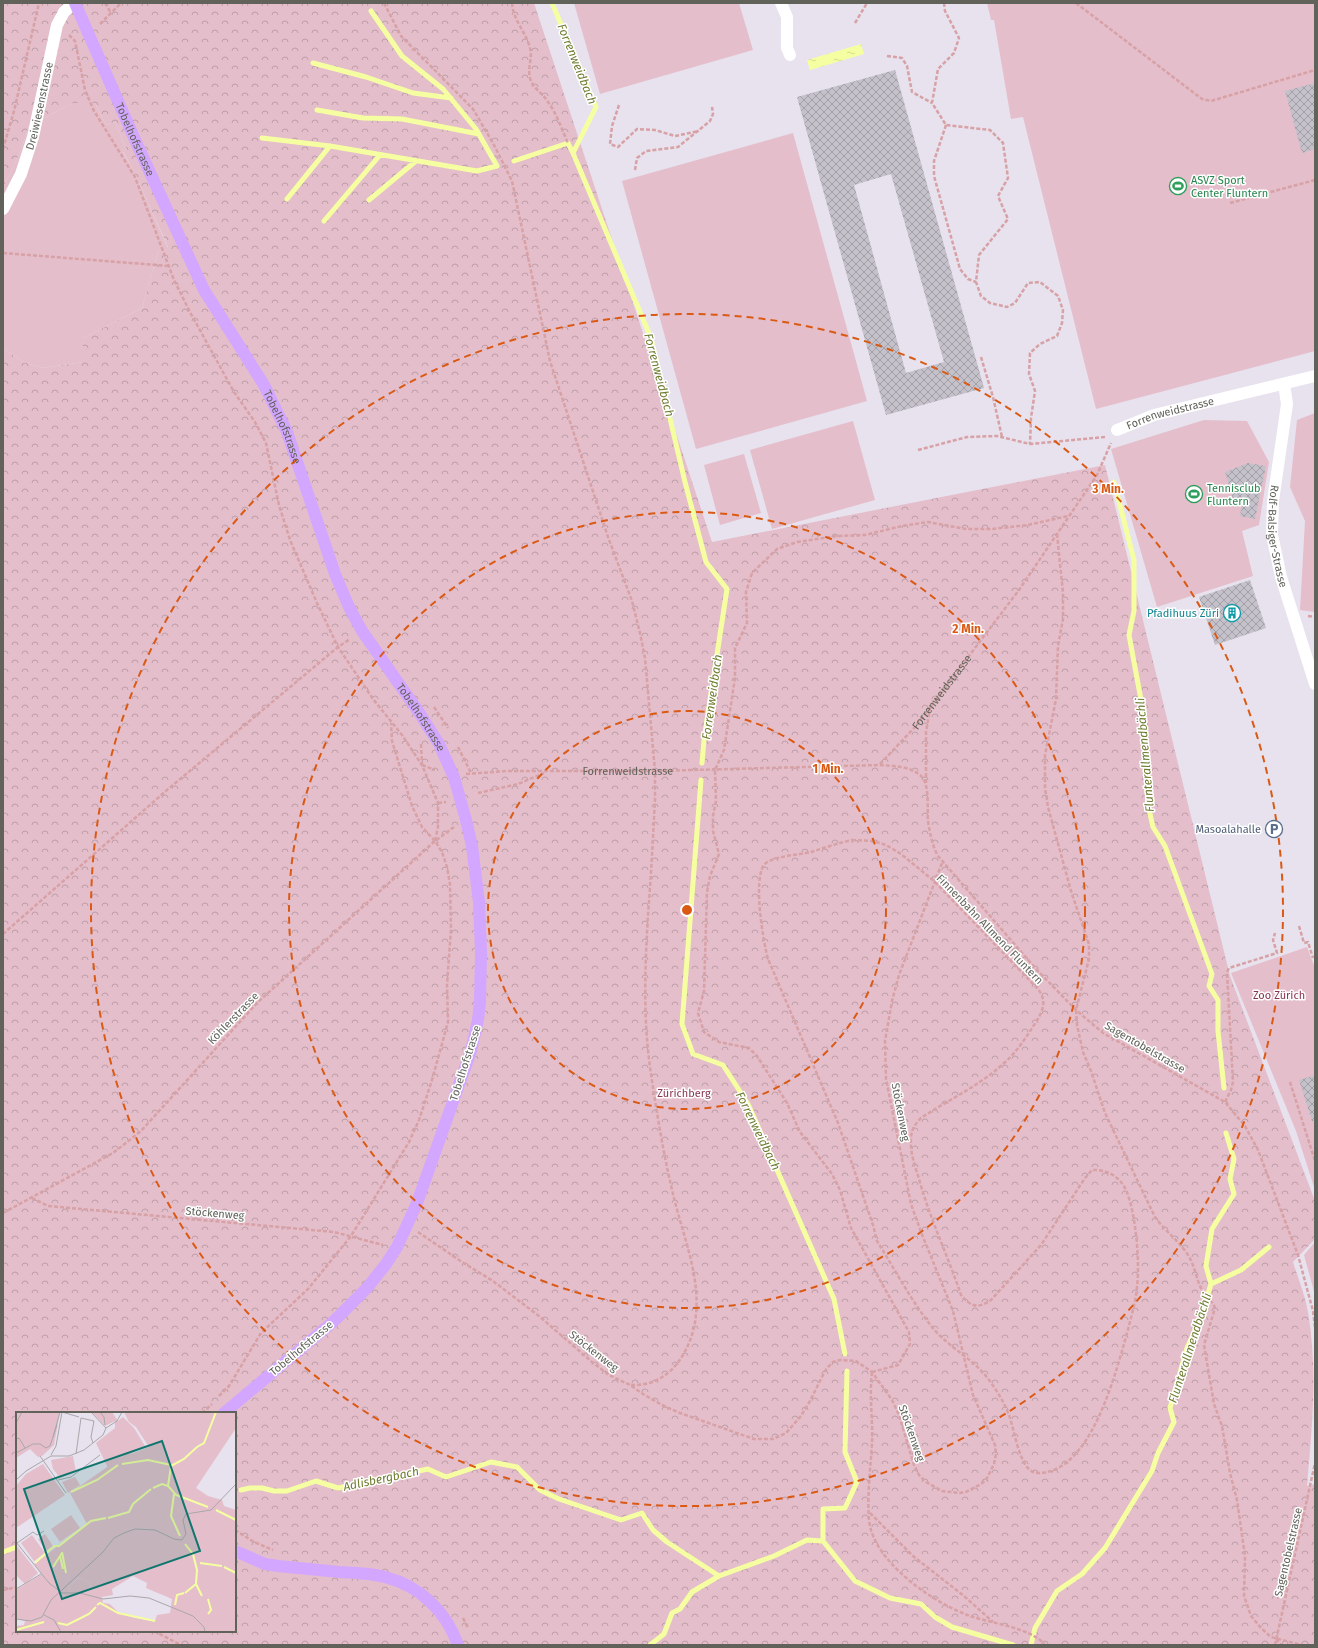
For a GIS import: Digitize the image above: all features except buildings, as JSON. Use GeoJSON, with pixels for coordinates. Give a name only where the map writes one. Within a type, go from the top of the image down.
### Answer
{"type":"FeatureCollection","features":[{"type":"Feature","properties":{"kind":"main road","name":"Tobelhofstrasse"},"geometry":{"type":"LineString","coordinates":[[74,3],[204,290],[264,385],[287,432],[335,574],[349,607],[362,631],[435,738],[454,777],[472,846],[479,902],[481,953],[478,1020],[471,1051],[408,1225],[397,1247],[367,1288],[334,1321],[225,1412]]}},
{"type":"Feature","properties":{"kind":"main road"},"geometry":{"type":"LineString","coordinates":[[236,1551],[265,1564],[384,1576],[398,1581],[413,1588],[430,1600],[454,1633],[458,1645]]}},
{"type":"Feature","properties":{"kind":"street","name":"Dreiwiesenstrasse"},"geometry":{"type":"LineString","coordinates":[[3,209],[21,174],[33,137],[57,25],[60,17],[74,3]]}},
{"type":"Feature","properties":{"kind":"street"},"geometry":{"type":"LineString","coordinates":[[781,3],[787,17],[787,48],[790,55]]}},
{"type":"Feature","properties":{"kind":"street","name":"Forrenweidstrasse"},"geometry":{"type":"LineString","coordinates":[[1117,430],[1154,415],[1315,376]]}},
{"type":"Feature","properties":{"kind":"street","name":"Rolf-Balsiger-Strasse"},"geometry":{"type":"LineString","coordinates":[[1284,384],[1287,404],[1273,501],[1272,536],[1281,577],[1315,684]]}},
{"type":"Feature","properties":{"kind":"path"},"geometry":{"type":"LineString","coordinates":[[3,149],[14,111],[39,3]]}},
{"type":"Feature","properties":{"kind":"path"},"geometry":{"type":"LineString","coordinates":[[105,3],[111,14]]}},
{"type":"Feature","properties":{"kind":"path"},"geometry":{"type":"LineString","coordinates":[[98,26],[121,3]]}},
{"type":"Feature","properties":{"kind":"path"},"geometry":{"type":"LineString","coordinates":[[384,3],[401,36],[473,109],[494,145],[512,181],[550,361],[608,538],[632,601],[645,658],[656,771],[645,978],[645,1022],[650,1066],[664,1148],[673,1195],[692,1269],[697,1295],[693,1333],[686,1350],[677,1364],[659,1379],[649,1383],[630,1385]]}},
{"type":"Feature","properties":{"kind":"path"},"geometry":{"type":"LineString","coordinates":[[512,3],[512,10],[531,49],[531,57],[528,67],[529,77],[533,88],[548,101],[568,143]]}},
{"type":"Feature","properties":{"kind":"path"},"geometry":{"type":"LineString","coordinates":[[855,23],[867,3]]}},
{"type":"Feature","properties":{"kind":"path"},"geometry":{"type":"LineString","coordinates":[[932,103],[938,70],[954,53],[959,38],[945,11],[944,3]]}},
{"type":"Feature","properties":{"kind":"path"},"geometry":{"type":"LineString","coordinates":[[1076,3],[1202,99],[1211,101],[1315,70]]}},
{"type":"Feature","properties":{"kind":"path"},"geometry":{"type":"LineString","coordinates":[[69,34],[75,41],[85,90],[94,111],[135,177],[169,266],[191,314],[220,369],[255,422],[266,443],[279,505],[290,540],[338,647],[373,699],[402,735],[422,765],[438,803],[438,827],[435,841]]}},
{"type":"Feature","properties":{"kind":"path"},"geometry":{"type":"LineString","coordinates":[[887,56],[902,58],[907,66],[912,92],[932,103],[946,125]]}},
{"type":"Feature","properties":{"kind":"path"},"geometry":{"type":"LineString","coordinates":[[619,105],[612,126],[610,144],[618,147],[637,129],[655,130],[675,136],[700,131]]}},
{"type":"Feature","properties":{"kind":"path"},"geometry":{"type":"LineString","coordinates":[[635,170],[637,158],[646,150],[678,147],[700,131],[710,122],[713,114],[712,107]]}},
{"type":"Feature","properties":{"kind":"path"},"geometry":{"type":"LineString","coordinates":[[946,125],[990,130],[1003,144],[1008,178],[998,196],[1008,219],[979,255],[976,282],[981,296],[990,303],[1007,307],[1015,303],[1028,283],[1040,282],[1058,296],[1063,310],[1062,323],[1057,336],[1040,344],[1030,353],[1029,374],[1035,391],[1031,418],[1030,444]]}},
{"type":"Feature","properties":{"kind":"path"},"geometry":{"type":"LineString","coordinates":[[946,125],[934,161],[934,176],[960,269],[968,279],[976,282]]}},
{"type":"Feature","properties":{"kind":"path"},"geometry":{"type":"LineString","coordinates":[[1230,203],[1315,180]]}},
{"type":"Feature","properties":{"kind":"path"},"geometry":{"type":"LineString","coordinates":[[3,253],[169,266]]}},
{"type":"Feature","properties":{"kind":"path"},"geometry":{"type":"LineString","coordinates":[[981,357],[993,397],[1002,437]]}},
{"type":"Feature","properties":{"kind":"path"},"geometry":{"type":"LineString","coordinates":[[918,450],[967,437],[997,436],[1030,444],[1106,436],[1117,430]]}},
{"type":"Feature","properties":{"kind":"path","name":"Forrenweidstrasse"},"geometry":{"type":"LineString","coordinates":[[454,777],[471,773],[500,771],[656,771],[880,765],[901,744],[930,708],[1019,590],[1097,474],[1117,430]]}},
{"type":"Feature","properties":{"kind":"path"},"geometry":{"type":"LineString","coordinates":[[1045,1645],[1040,1639],[1026,1632],[994,1624],[968,1615],[935,1598],[904,1577],[876,1543],[871,1529],[870,1513],[872,1434],[870,1386],[872,1372],[898,1365],[910,1344],[909,1332],[851,1228],[840,1190],[832,1174],[800,1132],[787,1103],[757,1056],[748,1048],[719,1042],[704,1032],[698,1013],[704,990],[706,892],[710,876],[719,854],[713,831],[713,816],[716,801],[715,770],[724,750],[735,678],[735,648],[747,623],[746,592],[752,572],[777,549],[797,542],[837,536],[865,535],[902,526],[928,522],[966,529],[992,529],[1028,526],[1068,516]]}},
{"type":"Feature","properties":{"kind":"path"},"geometry":{"type":"LineString","coordinates":[[1056,534],[1062,593],[1062,619],[1058,646],[1056,699],[1045,755],[1045,788],[1048,807],[1071,891],[1090,944],[1089,959],[1076,1010],[1077,1025],[1083,1052],[1106,1113],[1155,1218],[1167,1232],[1179,1242],[1190,1257],[1202,1291],[1213,1303],[1215,1308],[1204,1345],[1214,1404],[1222,1426],[1230,1473],[1237,1500],[1245,1556],[1244,1596],[1251,1616],[1271,1637],[1302,1645]]}},
{"type":"Feature","properties":{"kind":"path"},"geometry":{"type":"LineString","coordinates":[[3,934],[167,790],[338,647],[362,631]]}},
{"type":"Feature","properties":{"kind":"path","name":"Sagentobelstrasse"},"geometry":{"type":"LineString","coordinates":[[930,708],[926,732],[928,819],[932,840],[942,863],[1036,969],[1076,1010],[1103,1033],[1225,1102],[1245,1126],[1258,1150],[1298,1255],[1313,1310],[1315,1327]]}},
{"type":"Feature","properties":{"kind":"path"},"geometry":{"type":"LineString","coordinates":[[203,1412],[229,1386],[261,1333],[308,1289],[351,1236],[409,1142],[419,1120],[448,1022],[447,985],[451,929],[450,884],[447,867],[442,852],[435,841],[422,827],[412,806],[392,740],[391,722]]}},
{"type":"Feature","properties":{"kind":"path"},"geometry":{"type":"LineString","coordinates":[[880,765],[896,766],[913,770],[922,776],[926,783]]}},
{"type":"Feature","properties":{"kind":"path"},"geometry":{"type":"LineString","coordinates":[[478,793],[518,784],[546,772]]}},
{"type":"Feature","properties":{"kind":"path"},"geometry":{"type":"LineString","coordinates":[[438,803],[446,802]]}},
{"type":"Feature","properties":{"kind":"path","name":"Köhlerstrasse"},"geometry":{"type":"LineString","coordinates":[[3,1213],[113,1153],[140,1131],[257,1003],[435,841],[466,820]]}},
{"type":"Feature","properties":{"kind":"path","name":"Finnenbahn Allmend Fluntern"},"geometry":{"type":"LineString","coordinates":[[852,840],[886,845],[901,854],[934,881],[1038,989],[1042,995],[1044,1002],[1039,1017],[1020,1046],[1010,1058],[984,1078],[921,1118],[914,1125],[910,1140],[912,1157],[922,1192],[961,1295],[967,1304],[976,1306],[984,1305],[991,1300],[1041,1245],[1085,1178],[1092,1170],[1099,1169],[1107,1171],[1116,1178],[1125,1189],[1132,1216],[1138,1268],[1137,1289],[1132,1314],[1110,1390],[1100,1414],[1091,1431],[1067,1463],[1058,1468],[1038,1473],[1032,1472],[1027,1468],[1001,1397],[980,1368],[964,1355],[932,1327],[877,1241],[873,1225],[838,1123],[768,959],[763,939],[760,905],[762,871],[768,862],[852,840]]}},
{"type":"Feature","properties":{"kind":"path","name":"Stöckenweg"},"geometry":{"type":"LineString","coordinates":[[408,1225],[493,1281],[539,1316],[609,1375],[680,1413],[754,1439],[772,1439],[786,1433],[793,1426],[810,1401],[825,1371],[833,1362],[848,1360],[856,1361],[872,1372],[892,1400],[914,1465],[919,1475],[926,1482],[942,1491],[959,1493],[974,1489],[986,1480],[994,1464],[996,1454],[995,1445],[973,1395],[953,1311],[911,1204],[886,1079],[885,1041],[892,1001],[899,975],[942,863]]}},
{"type":"Feature","properties":{"kind":"path"},"geometry":{"type":"LineString","coordinates":[[1299,926],[1304,943],[1308,942],[1313,958]]}},
{"type":"Feature","properties":{"kind":"path"},"geometry":{"type":"LineString","coordinates":[[1225,1102],[1233,1082],[1227,972],[1229,968],[1277,953],[1273,940],[1275,933]]}},
{"type":"Feature","properties":{"kind":"path"},"geometry":{"type":"LineString","coordinates":[[1290,1082],[1315,1161]]}},
{"type":"Feature","properties":{"kind":"path","name":"Stöckenweg"},"geometry":{"type":"LineString","coordinates":[[32,1198],[48,1206],[326,1232],[351,1236],[397,1247]]}},
{"type":"Feature","properties":{"kind":"path","name":"Sagentobelstrasse"},"geometry":{"type":"LineString","coordinates":[[1275,1645],[1315,1470],[1315,1463]]}},
{"type":"Feature","properties":{"kind":"path"},"geometry":{"type":"LineString","coordinates":[[870,1513],[913,1556],[964,1596],[994,1624]]}},
{"type":"Feature","properties":{"kind":"path"},"geometry":{"type":"LineString","coordinates":[[3,1590],[16,1587]]}},
{"type":"Feature","properties":{"kind":"path"},"geometry":{"type":"LineString","coordinates":[[156,1632],[181,1645]]}},
{"type":"Feature","properties":{"kind":"path"},"geometry":{"type":"LineString","coordinates":[[1276,1639],[1281,1645]]}},
{"type":"Feature","properties":{"kind":"green space","name":"Zürichberg"},"geometry":{"type":"Polygon","coordinates":[[[3,3],[534,3],[712,542],[1105,465],[1230,976],[1315,1201],[1315,1239],[1293,1262],[1307,1306],[1313,1356],[1313,1399],[1307,1486],[1315,1484],[1315,1645],[3,1645],[3,348],[23,362],[43,368],[83,362],[83,338],[142,308],[158,252],[168,247],[123,151],[127,150],[115,122],[106,125],[95,103],[73,103],[29,126],[21,150],[3,188],[3,3]]]}},
{"type":"Feature","properties":{"kind":"green space"},"geometry":{"type":"Polygon","coordinates":[[[574,3],[739,3],[753,50],[600,94],[574,3]]]}},
{"type":"Feature","properties":{"kind":"green space","name":"ASVZ Sport Center Fluntern"},"geometry":{"type":"Polygon","coordinates":[[[987,3],[1315,3],[1315,351],[1096,409],[1023,117],[1011,119],[994,20],[991,20],[987,3]]]}},
{"type":"Feature","properties":{"kind":"green space"},"geometry":{"type":"Polygon","coordinates":[[[73,103],[95,103],[106,125],[115,122],[127,150],[123,152],[135,174],[168,248],[158,252],[142,308],[83,338],[83,362],[43,368],[23,362],[3,348],[3,188],[21,150],[29,126],[73,103]]]}},
{"type":"Feature","properties":{"kind":"green space"},"geometry":{"type":"Polygon","coordinates":[[[793,133],[867,401],[696,449],[622,181],[793,133]]]}},
{"type":"Feature","properties":{"kind":"green space"},"geometry":{"type":"Polygon","coordinates":[[[1315,413],[1315,612],[1300,610],[1305,521],[1290,487],[1297,420],[1315,413]]]}},
{"type":"Feature","properties":{"kind":"green space","name":"Tennisclub Fluntern"},"geometry":{"type":"Polygon","coordinates":[[[1204,420],[1247,421],[1269,462],[1259,525],[1242,531],[1253,576],[1157,607],[1111,449],[1204,420]]]}},
{"type":"Feature","properties":{"kind":"green space"},"geometry":{"type":"Polygon","coordinates":[[[853,421],[875,500],[772,529],[750,450],[853,421]]]}},
{"type":"Feature","properties":{"kind":"green space"},"geometry":{"type":"Polygon","coordinates":[[[744,454],[761,513],[720,525],[704,465],[744,454]]]}},
{"type":"Feature","properties":{"kind":"green space","name":"Zoo Zürich"},"geometry":{"type":"Polygon","coordinates":[[[1307,947],[1315,968],[1315,1190],[1296,1131],[1231,973],[1307,947]]]}},
{"type":"Feature","properties":{"kind":"green space"},"geometry":{"type":"Polygon","coordinates":[[[1315,1242],[1315,1295],[1304,1255],[1315,1242]]]}},
{"type":"Feature","properties":{"kind":"water"},"geometry":{"type":"Polygon","coordinates":[[[861,44],[864,54],[810,70],[807,60],[861,44]]]}},
{"type":"Feature","properties":{"kind":"waterway","name":"Forrenweidbach"},"geometry":{"type":"LineString","coordinates":[[552,3],[596,107],[573,153],[651,338],[685,482],[706,562],[727,589],[704,740],[702,763]]}},
{"type":"Feature","properties":{"kind":"waterway"},"geometry":{"type":"LineString","coordinates":[[262,138],[330,146],[477,171],[497,166],[476,129],[443,89],[402,56],[371,11]]}},
{"type":"Feature","properties":{"kind":"waterway"},"geometry":{"type":"LineString","coordinates":[[313,63],[366,77],[413,93],[451,98]]}},
{"type":"Feature","properties":{"kind":"waterway"},"geometry":{"type":"LineString","coordinates":[[317,110],[363,118],[402,119],[479,134]]}},
{"type":"Feature","properties":{"kind":"waterway"},"geometry":{"type":"LineString","coordinates":[[514,161],[568,143],[573,153]]}},
{"type":"Feature","properties":{"kind":"waterway"},"geometry":{"type":"LineString","coordinates":[[287,199],[330,146]]}},
{"type":"Feature","properties":{"kind":"waterway"},"geometry":{"type":"LineString","coordinates":[[324,221],[380,155]]}},
{"type":"Feature","properties":{"kind":"waterway"},"geometry":{"type":"LineString","coordinates":[[369,200],[416,161]]}},
{"type":"Feature","properties":{"kind":"waterway","name":"Flunterallmendbächli"},"geometry":{"type":"LineString","coordinates":[[1114,482],[1134,560],[1134,611],[1129,635],[1144,716],[1148,805],[1153,827],[1165,846],[1212,974],[1209,986],[1218,1000],[1218,1031],[1224,1088]]}},
{"type":"Feature","properties":{"kind":"waterway","name":"Forrenweidbach"},"geometry":{"type":"LineString","coordinates":[[701,780],[682,1024],[693,1054],[723,1065],[748,1104],[834,1299],[845,1354]]}},
{"type":"Feature","properties":{"kind":"waterway","name":"Flunterallmendbächli"},"geometry":{"type":"LineString","coordinates":[[1031,1645],[1035,1628],[1057,1591],[1082,1574],[1105,1548],[1152,1471],[1158,1453],[1174,1422],[1170,1408],[1187,1348],[1201,1317],[1211,1284],[1206,1266],[1212,1229],[1234,1194],[1230,1179],[1234,1159],[1226,1133]]}},
{"type":"Feature","properties":{"kind":"waterway"},"geometry":{"type":"LineString","coordinates":[[1211,1284],[1241,1270],[1269,1247]]}},
{"type":"Feature","properties":{"kind":"waterway","name":"Forrenweidbach"},"geometry":{"type":"LineString","coordinates":[[823,1541],[823,1509],[845,1508],[857,1482],[845,1452],[847,1371]]}},
{"type":"Feature","properties":{"kind":"waterway","name":"Adlisbergbach"},"geometry":{"type":"LineString","coordinates":[[241,1490],[262,1488],[274,1491],[287,1491],[316,1481],[338,1488],[428,1469],[446,1477],[491,1462],[517,1467],[540,1490],[559,1499],[621,1520],[642,1513],[653,1530],[667,1542],[719,1576]]}},
{"type":"Feature","properties":{"kind":"waterway"},"geometry":{"type":"LineString","coordinates":[[650,1645],[664,1634],[672,1613],[680,1609],[692,1592],[719,1576],[774,1556],[807,1540],[823,1541],[855,1581],[890,1598],[921,1604],[935,1617],[952,1627],[1013,1645]]}},
{"type":"Feature","properties":{"kind":"waterway","name":"Adlisbergbach"},"geometry":{"type":"LineString","coordinates":[[3,1552],[16,1547]]}},
{"type":"Feature","properties":{"kind":"place","name":"ASVZ Sport Center Fluntern"},"geometry":{"type":"Point","coordinates":[1178,186]}},
{"type":"Feature","properties":{"kind":"place","name":"Tennisclub Fluntern"},"geometry":{"type":"Point","coordinates":[1194,494]}},
{"type":"Feature","properties":{"kind":"place","name":"Pfadihuus Züri"},"geometry":{"type":"Point","coordinates":[1232,613]}},
{"type":"Feature","properties":{"kind":"place","name":"Masoalahalle"},"geometry":{"type":"Point","coordinates":[1274,829]}}]}
